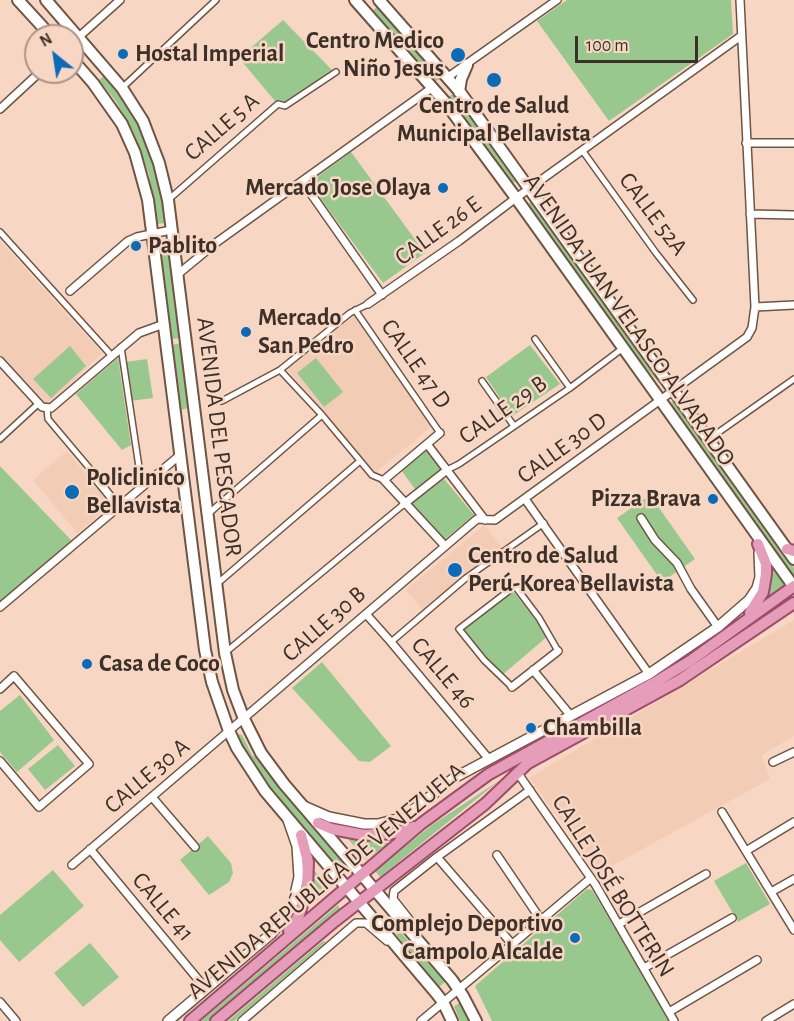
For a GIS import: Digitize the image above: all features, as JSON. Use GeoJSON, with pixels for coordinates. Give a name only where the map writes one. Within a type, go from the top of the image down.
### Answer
{"type":"FeatureCollection","features":[{"type":"Feature","properties":{"kind":"main road"},"geometry":{"type":"LineString","coordinates":[[18,0],[40,24]]}},
{"type":"Feature","properties":{"kind":"main road","name":"AVENIDA DEL PESCADOR"},"geometry":{"type":"LineString","coordinates":[[46,0],[63,24]]}},
{"type":"Feature","properties":{"kind":"main road","name":"AVENIDA JUAN VELASCO ALVARADO"},"geometry":{"type":"LineString","coordinates":[[378,0],[459,92],[775,533],[792,547],[794,559]]}},
{"type":"Feature","properties":{"kind":"main road","name":"AVENIDA JUAN VELASCO ALVARADO"},"geometry":{"type":"LineString","coordinates":[[358,1],[435,90],[516,198],[794,587]]}},
{"type":"Feature","properties":{"kind":"main road","name":"AVENIDA DEL PESCADOR"},"geometry":{"type":"LineString","coordinates":[[84,49],[123,88],[143,121],[151,138],[168,200],[225,653],[233,690],[244,719],[261,753],[302,806],[459,989],[476,1021]]}},
{"type":"Feature","properties":{"kind":"main road"},"geometry":{"type":"LineString","coordinates":[[459,92],[467,65]]}},
{"type":"Feature","properties":{"kind":"main road","name":"AVENIDA DEL PESCADOR"},"geometry":{"type":"LineString","coordinates":[[84,73],[106,100],[129,138],[141,170],[148,201],[207,664],[219,706],[237,748],[257,779],[301,835],[443,1002],[452,1021]]}},
{"type":"Feature","properties":{"kind":"main road"},"geometry":{"type":"LineString","coordinates":[[435,90],[450,80]]}},
{"type":"Feature","properties":{"kind":"main road"},"geometry":{"type":"LineString","coordinates":[[738,626],[758,602],[765,584],[766,564],[758,544]]}},
{"type":"Feature","properties":{"kind":"main road","name":"AVENIDA REPÚBLICA DE VENEZUELA"},"geometry":{"type":"LineString","coordinates":[[190,1021],[422,823],[489,774],[690,661],[794,587]]}},
{"type":"Feature","properties":{"kind":"main road","name":"AVENIDA REPÚBLICA DE VENEZUELA"},"geometry":{"type":"LineString","coordinates":[[216,1021],[374,889],[485,804],[517,772],[536,758],[680,680],[794,603]]}},
{"type":"Feature","properties":{"kind":"main road"},"geometry":{"type":"LineString","coordinates":[[318,823],[348,833],[372,835],[395,833],[422,823]]}},
{"type":"Feature","properties":{"kind":"main road"},"geometry":{"type":"LineString","coordinates":[[276,948],[299,915],[307,889],[308,862],[301,835]]}},
{"type":"Feature","properties":{"kind":"street"},"geometry":{"type":"LineString","coordinates":[[84,32],[120,0]]}},
{"type":"Feature","properties":{"kind":"street"},"geometry":{"type":"LineString","coordinates":[[123,88],[216,0]]}},
{"type":"Feature","properties":{"kind":"street"},"geometry":{"type":"LineString","coordinates":[[450,80],[547,3],[557,0]]}},
{"type":"Feature","properties":{"kind":"street","name":"CALLE 30 D"},"geometry":{"type":"LineString","coordinates":[[445,546],[477,519],[495,520],[525,499],[747,337],[752,328],[755,307],[740,0]]}},
{"type":"Feature","properties":{"kind":"street","name":"CALLE 26 E"},"geometry":{"type":"LineString","coordinates":[[368,304],[459,241],[741,36]]}},
{"type":"Feature","properties":{"kind":"street","name":"CALLE 5 A"},"geometry":{"type":"LineString","coordinates":[[168,200],[278,104],[285,106],[336,72]]}},
{"type":"Feature","properties":{"kind":"street"},"geometry":{"type":"LineString","coordinates":[[0,109],[27,84]]}},
{"type":"Feature","properties":{"kind":"street"},"geometry":{"type":"LineString","coordinates":[[177,275],[217,242],[302,181],[435,90]]}},
{"type":"Feature","properties":{"kind":"street"},"geometry":{"type":"LineString","coordinates":[[746,143],[794,143]]}},
{"type":"Feature","properties":{"kind":"street","name":"CALLE 52A"},"geometry":{"type":"LineString","coordinates":[[582,150],[693,300]]}},
{"type":"Feature","properties":{"kind":"street"},"geometry":{"type":"LineString","coordinates":[[302,181],[382,294]]}},
{"type":"Feature","properties":{"kind":"street"},"geometry":{"type":"LineString","coordinates":[[750,214],[794,215]]}},
{"type":"Feature","properties":{"kind":"street"},"geometry":{"type":"LineString","coordinates":[[70,291],[128,241],[171,230]]}},
{"type":"Feature","properties":{"kind":"street"},"geometry":{"type":"LineString","coordinates":[[0,232],[112,356]]}},
{"type":"Feature","properties":{"kind":"street"},"geometry":{"type":"LineString","coordinates":[[222,401],[280,370],[355,310],[368,304]]}},
{"type":"Feature","properties":{"kind":"street"},"geometry":{"type":"LineString","coordinates":[[755,307],[794,305]]}},
{"type":"Feature","properties":{"kind":"street","name":"CALLE 47 D"},"geometry":{"type":"LineString","coordinates":[[355,310],[440,433],[384,480]]}},
{"type":"Feature","properties":{"kind":"street"},"geometry":{"type":"LineString","coordinates":[[47,409],[55,406],[139,333],[164,324]]}},
{"type":"Feature","properties":{"kind":"street"},"geometry":{"type":"LineString","coordinates":[[536,339],[570,388]]}},
{"type":"Feature","properties":{"kind":"street"},"geometry":{"type":"LineString","coordinates":[[121,347],[142,487]]}},
{"type":"Feature","properties":{"kind":"street","name":"CALLE 29 B"},"geometry":{"type":"LineString","coordinates":[[404,504],[447,470],[570,388],[623,348]]}},
{"type":"Feature","properties":{"kind":"street"},"geometry":{"type":"LineString","coordinates":[[0,361],[47,409],[48,419],[96,476],[118,507]]}},
{"type":"Feature","properties":{"kind":"street"},"geometry":{"type":"LineString","coordinates":[[280,370],[372,475],[384,480],[445,546]]}},
{"type":"Feature","properties":{"kind":"street"},"geometry":{"type":"LineString","coordinates":[[709,439],[794,379]]}},
{"type":"Feature","properties":{"kind":"street"},"geometry":{"type":"LineString","coordinates":[[482,381],[514,426]]}},
{"type":"Feature","properties":{"kind":"street"},"geometry":{"type":"LineString","coordinates":[[0,439],[39,403]]}},
{"type":"Feature","properties":{"kind":"street"},"geometry":{"type":"LineString","coordinates":[[208,514],[322,416]]}},
{"type":"Feature","properties":{"kind":"street"},"geometry":{"type":"LineString","coordinates":[[427,444],[485,520]]}},
{"type":"Feature","properties":{"kind":"street"},"geometry":{"type":"LineString","coordinates":[[0,607],[180,455]]}},
{"type":"Feature","properties":{"kind":"street"},"geometry":{"type":"LineString","coordinates":[[217,584],[360,461]]}},
{"type":"Feature","properties":{"kind":"street"},"geometry":{"type":"LineString","coordinates":[[525,499],[650,674]]}},
{"type":"Feature","properties":{"kind":"street"},"geometry":{"type":"LineString","coordinates":[[225,653],[404,504]]}},
{"type":"Feature","properties":{"kind":"street"},"geometry":{"type":"LineString","coordinates":[[641,518],[655,540],[673,558],[691,589],[718,627]]}},
{"type":"Feature","properties":{"kind":"street"},"geometry":{"type":"LineString","coordinates":[[302,806],[346,822],[378,824],[397,819],[414,809],[454,778],[650,674],[718,627],[749,600],[757,588],[761,562],[758,544],[746,521]]}},
{"type":"Feature","properties":{"kind":"street"},"geometry":{"type":"LineString","coordinates":[[391,642],[466,578],[544,523]]}},
{"type":"Feature","properties":{"kind":"street","name":"CALLE 30 B"},"geometry":{"type":"LineString","coordinates":[[229,731],[445,546]]}},
{"type":"Feature","properties":{"kind":"street"},"geometry":{"type":"LineString","coordinates":[[515,586],[539,618],[558,651],[512,687],[484,660],[459,629],[515,586]]}},
{"type":"Feature","properties":{"kind":"street","name":"CALLE 46"},"geometry":{"type":"LineString","coordinates":[[366,614],[489,758]]}},
{"type":"Feature","properties":{"kind":"street"},"geometry":{"type":"LineString","coordinates":[[533,670],[571,716]]}},
{"type":"Feature","properties":{"kind":"street"},"geometry":{"type":"LineString","coordinates":[[0,689],[14,676],[89,764],[39,807],[0,761]]}},
{"type":"Feature","properties":{"kind":"street","name":"CALLE 30 A"},"geometry":{"type":"LineString","coordinates":[[72,865],[229,731]]}},
{"type":"Feature","properties":{"kind":"street"},"geometry":{"type":"LineString","coordinates":[[773,762],[794,752]]}},
{"type":"Feature","properties":{"kind":"street","name":"CALLE JOSÉ BOTTERIN"},"geometry":{"type":"LineString","coordinates":[[517,772],[591,878],[674,1021]]}},
{"type":"Feature","properties":{"kind":"street"},"geometry":{"type":"LineString","coordinates":[[421,944],[412,923],[395,903],[393,895],[399,886],[530,790]]}},
{"type":"Feature","properties":{"kind":"street"},"geometry":{"type":"LineString","coordinates":[[152,797],[195,847]]}},
{"type":"Feature","properties":{"kind":"street"},"geometry":{"type":"LineString","coordinates":[[722,812],[794,930]]}},
{"type":"Feature","properties":{"kind":"street"},"geometry":{"type":"LineString","coordinates":[[168,1021],[271,934],[285,918],[293,903],[299,877],[299,863],[288,819]]}},
{"type":"Feature","properties":{"kind":"street"},"geometry":{"type":"LineString","coordinates":[[746,851],[794,822]]}},
{"type":"Feature","properties":{"kind":"street","name":"CALLE 41"},"geometry":{"type":"LineString","coordinates":[[90,849],[206,989]]}},
{"type":"Feature","properties":{"kind":"street"},"geometry":{"type":"LineString","coordinates":[[497,855],[541,920]]}},
{"type":"Feature","properties":{"kind":"street"},"geometry":{"type":"LineString","coordinates":[[437,857],[513,944]]}},
{"type":"Feature","properties":{"kind":"street"},"geometry":{"type":"LineString","coordinates":[[619,924],[706,874]]}},
{"type":"Feature","properties":{"kind":"street"},"geometry":{"type":"LineString","coordinates":[[421,1021],[591,878]]}},
{"type":"Feature","properties":{"kind":"street"},"geometry":{"type":"LineString","coordinates":[[771,892],[794,879]]}},
{"type":"Feature","properties":{"kind":"street"},"geometry":{"type":"LineString","coordinates":[[644,968],[732,918]]}},
{"type":"Feature","properties":{"kind":"street"},"geometry":{"type":"LineString","coordinates":[[242,1021],[356,923],[366,922],[386,941],[398,948]]}},
{"type":"Feature","properties":{"kind":"street"},"geometry":{"type":"LineString","coordinates":[[669,1012],[757,960]]}},
{"type":"Feature","properties":{"kind":"street"},"geometry":{"type":"LineString","coordinates":[[0,1002],[16,1021]]}},
{"type":"Feature","properties":{"kind":"street"},"geometry":{"type":"LineString","coordinates":[[766,1021],[794,1004]]}},
{"type":"Feature","properties":{"kind":"shaded area"},"geometry":{"type":"Polygon","coordinates":[[[0,241],[102,353],[47,406],[0,355],[0,241]]]}},
{"type":"Feature","properties":{"kind":"shaded area"},"geometry":{"type":"Polygon","coordinates":[[[355,315],[432,426],[375,473],[287,369],[355,315]]]}},
{"type":"Feature","properties":{"kind":"shaded area","name":"Policlinico Bellavista"},"geometry":{"type":"Polygon","coordinates":[[[67,451],[111,505],[77,533],[33,480],[67,451]]]}},
{"type":"Feature","properties":{"kind":"shaded area","name":"Centro de Salud Perú-Korea Bellavista"},"geometry":{"type":"Polygon","coordinates":[[[484,525],[504,550],[426,614],[406,590],[484,525]]]}},
{"type":"Feature","properties":{"kind":"shaded area"},"geometry":{"type":"Polygon","coordinates":[[[794,620],[794,736],[762,755],[770,779],[599,873],[529,778],[794,620]]]}},
{"type":"Feature","properties":{"kind":"green space"},"geometry":{"type":"Polygon","coordinates":[[[567,0],[731,0],[733,34],[609,121],[537,21],[567,0]]]}},
{"type":"Feature","properties":{"kind":"green space"},"geometry":{"type":"Polygon","coordinates":[[[377,7],[442,78],[434,82],[370,13],[377,7]]]}},
{"type":"Feature","properties":{"kind":"green space"},"geometry":{"type":"Polygon","coordinates":[[[283,20],[332,70],[280,107],[239,58],[283,20]]]}},
{"type":"Feature","properties":{"kind":"green space"},"geometry":{"type":"Polygon","coordinates":[[[106,74],[143,133],[160,183],[165,223],[157,224],[149,174],[133,131],[115,100],[99,80],[106,74]]]}},
{"type":"Feature","properties":{"kind":"green space"},"geometry":{"type":"Polygon","coordinates":[[[456,92],[518,180],[510,185],[447,98],[456,92]]]}},
{"type":"Feature","properties":{"kind":"green space"},"geometry":{"type":"Polygon","coordinates":[[[351,152],[425,253],[383,283],[309,183],[351,152]]]}},
{"type":"Feature","properties":{"kind":"green space"},"geometry":{"type":"Polygon","coordinates":[[[533,201],[663,382],[660,384],[645,367],[637,363],[526,205],[533,201]]]}},
{"type":"Feature","properties":{"kind":"green space"},"geometry":{"type":"Polygon","coordinates":[[[164,240],[167,242],[180,338],[171,339],[159,242],[164,240]]]}},
{"type":"Feature","properties":{"kind":"green space"},"geometry":{"type":"Polygon","coordinates":[[[180,343],[189,408],[179,410],[172,345],[180,343]]]}},
{"type":"Feature","properties":{"kind":"green space"},"geometry":{"type":"Polygon","coordinates":[[[530,345],[560,384],[512,416],[486,377],[530,345]]]}},
{"type":"Feature","properties":{"kind":"green space"},"geometry":{"type":"Polygon","coordinates":[[[70,346],[86,366],[51,398],[33,379],[70,346]]]}},
{"type":"Feature","properties":{"kind":"green space"},"geometry":{"type":"Polygon","coordinates":[[[118,358],[131,445],[122,450],[76,394],[118,358]]]}},
{"type":"Feature","properties":{"kind":"green space"},"geometry":{"type":"Polygon","coordinates":[[[316,358],[343,392],[324,407],[297,373],[316,358]]]}},
{"type":"Feature","properties":{"kind":"green space"},"geometry":{"type":"Polygon","coordinates":[[[147,359],[153,398],[130,401],[125,362],[147,359]]]}},
{"type":"Feature","properties":{"kind":"green space"},"geometry":{"type":"Polygon","coordinates":[[[673,402],[691,423],[794,568],[794,577],[791,579],[667,404],[673,402]]]}},
{"type":"Feature","properties":{"kind":"green space"},"geometry":{"type":"Polygon","coordinates":[[[428,450],[442,470],[415,489],[401,470],[428,450]]]}},
{"type":"Feature","properties":{"kind":"green space"},"geometry":{"type":"Polygon","coordinates":[[[0,466],[72,541],[0,604],[0,466]]]}},
{"type":"Feature","properties":{"kind":"green space"},"geometry":{"type":"Polygon","coordinates":[[[444,479],[474,515],[445,539],[411,504],[444,479]]]}},
{"type":"Feature","properties":{"kind":"green space"},"geometry":{"type":"Polygon","coordinates":[[[650,495],[695,559],[662,582],[617,518],[650,495]]]}},
{"type":"Feature","properties":{"kind":"green space"},"geometry":{"type":"Polygon","coordinates":[[[772,566],[786,585],[765,600],[772,566]]]}},
{"type":"Feature","properties":{"kind":"green space"},"geometry":{"type":"Polygon","coordinates":[[[513,591],[548,636],[501,676],[463,630],[513,591]]]}},
{"type":"Feature","properties":{"kind":"green space"},"geometry":{"type":"Polygon","coordinates":[[[322,662],[391,746],[370,762],[359,761],[292,688],[322,662]]]}},
{"type":"Feature","properties":{"kind":"green space"},"geometry":{"type":"Polygon","coordinates":[[[20,695],[54,740],[17,772],[0,752],[0,711],[20,695]]]}},
{"type":"Feature","properties":{"kind":"green space"},"geometry":{"type":"Polygon","coordinates":[[[238,734],[242,735],[252,755],[259,760],[342,861],[346,869],[341,873],[264,781],[249,759],[238,739],[238,734]]]}},
{"type":"Feature","properties":{"kind":"green space"},"geometry":{"type":"Polygon","coordinates":[[[58,745],[75,766],[45,790],[28,769],[58,745]]]}},
{"type":"Feature","properties":{"kind":"green space"},"geometry":{"type":"Polygon","coordinates":[[[500,780],[380,877],[375,871],[432,825],[500,780]]]}},
{"type":"Feature","properties":{"kind":"green space"},"geometry":{"type":"Polygon","coordinates":[[[208,836],[231,863],[233,873],[229,882],[209,895],[180,860],[208,836]]]}},
{"type":"Feature","properties":{"kind":"green space"},"geometry":{"type":"Polygon","coordinates":[[[348,839],[389,843],[366,860],[348,839]]]}},
{"type":"Feature","properties":{"kind":"green space"},"geometry":{"type":"Polygon","coordinates":[[[746,863],[770,904],[738,922],[714,881],[746,863]]]}},
{"type":"Feature","properties":{"kind":"green space"},"geometry":{"type":"Polygon","coordinates":[[[313,869],[330,889],[310,906],[312,889],[313,869]]]}},
{"type":"Feature","properties":{"kind":"green space"},"geometry":{"type":"Polygon","coordinates":[[[53,870],[84,906],[19,962],[0,940],[0,915],[53,870]]]}},
{"type":"Feature","properties":{"kind":"green space","name":"Complejo Deportivo Campolo Alcalde"},"geometry":{"type":"Polygon","coordinates":[[[587,889],[592,890],[670,1021],[492,1021],[475,986],[587,889]]]}},
{"type":"Feature","properties":{"kind":"green space"},"geometry":{"type":"Polygon","coordinates":[[[338,905],[340,909],[209,1021],[201,1021],[338,905]]]}},
{"type":"Feature","properties":{"kind":"green space"},"geometry":{"type":"Polygon","coordinates":[[[386,916],[445,982],[439,987],[384,919],[386,916]]]}},
{"type":"Feature","properties":{"kind":"green space"},"geometry":{"type":"Polygon","coordinates":[[[273,937],[275,938],[178,1021],[173,1021],[273,937]]]}},
{"type":"Feature","properties":{"kind":"green space"},"geometry":{"type":"Polygon","coordinates":[[[323,941],[326,942],[234,1021],[228,1021],[323,941]]]}},
{"type":"Feature","properties":{"kind":"green space"},"geometry":{"type":"Polygon","coordinates":[[[90,943],[119,977],[83,1007],[54,973],[90,943]]]}},
{"type":"Feature","properties":{"kind":"green space"},"geometry":{"type":"Polygon","coordinates":[[[460,1003],[469,1021],[460,1021],[454,1006],[460,1003]]]}},
{"type":"Feature","properties":{"kind":"place","name":"Hostal Imperial"},"geometry":{"type":"Point","coordinates":[123,54]}},
{"type":"Feature","properties":{"kind":"place","name":"Centro Medico Niño Jesus"},"geometry":{"type":"Point","coordinates":[458,55]}},
{"type":"Feature","properties":{"kind":"place","name":"Centro de Salud Municipal Bellavista"},"geometry":{"type":"Point","coordinates":[494,80]}},
{"type":"Feature","properties":{"kind":"place","name":"Mercado Jose Olaya"},"geometry":{"type":"Point","coordinates":[443,188]}},
{"type":"Feature","properties":{"kind":"place","name":"Pablito"},"geometry":{"type":"Point","coordinates":[136,246]}},
{"type":"Feature","properties":{"kind":"place","name":"Mercado San Pedro"},"geometry":{"type":"Point","coordinates":[246,332]}},
{"type":"Feature","properties":{"kind":"place","name":"Policlinico Bellavista"},"geometry":{"type":"Point","coordinates":[72,492]}},
{"type":"Feature","properties":{"kind":"place","name":"Pizza Brava"},"geometry":{"type":"Point","coordinates":[713,499]}},
{"type":"Feature","properties":{"kind":"place","name":"Centro de Salud Perú-Korea Bellavista"},"geometry":{"type":"Point","coordinates":[455,570]}},
{"type":"Feature","properties":{"kind":"place","name":"Casa de Coco"},"geometry":{"type":"Point","coordinates":[87,664]}},
{"type":"Feature","properties":{"kind":"place","name":"Chambilla"},"geometry":{"type":"Point","coordinates":[531,728]}},
{"type":"Feature","properties":{"kind":"place","name":"Complejo Deportivo Campolo Alcalde"},"geometry":{"type":"Point","coordinates":[575,938]}}]}
